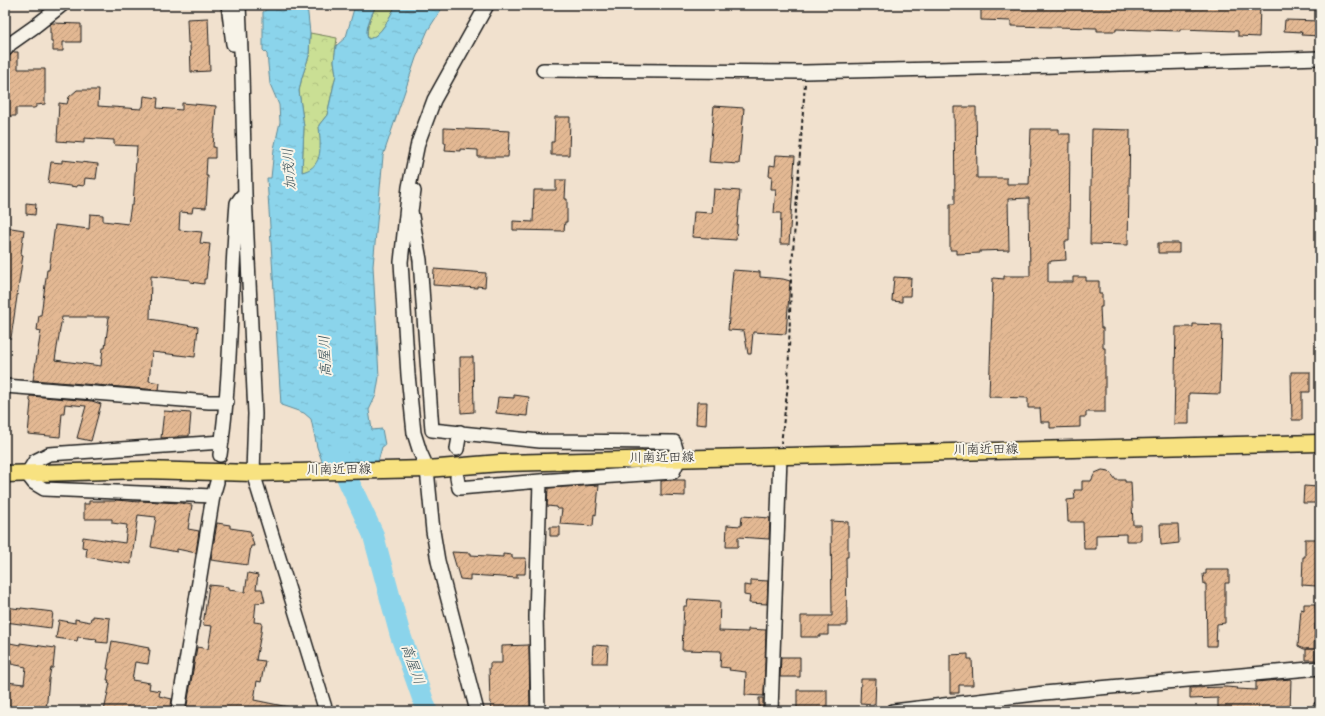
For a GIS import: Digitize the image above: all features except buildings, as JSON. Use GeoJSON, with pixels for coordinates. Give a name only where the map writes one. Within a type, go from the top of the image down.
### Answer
{"type":"FeatureCollection","features":[{"type":"Feature","properties":{"kind":"main road","name":"川南近田線"},"geometry":{"type":"LineString","coordinates":[[5,474],[143,470],[260,473],[420,469],[500,463],[1320,443]]}},
{"type":"Feature","properties":{"kind":"street"},"geometry":{"type":"LineString","coordinates":[[5,50],[10,44],[62,5]]}},
{"type":"Feature","properties":{"kind":"street"},"geometry":{"type":"LineString","coordinates":[[228,5],[233,42],[242,74]]}},
{"type":"Feature","properties":{"kind":"street"},"geometry":{"type":"LineString","coordinates":[[239,5],[245,194],[260,473],[326,711]]}},
{"type":"Feature","properties":{"kind":"street"},"geometry":{"type":"LineString","coordinates":[[477,711],[438,561],[420,469],[425,463],[414,433],[406,352],[401,262],[409,187],[418,142],[434,100],[487,5]]}},
{"type":"Feature","properties":{"kind":"street"},"geometry":{"type":"LineString","coordinates":[[543,70],[806,72],[1320,58]]}},
{"type":"Feature","properties":{"kind":"street"},"geometry":{"type":"LineString","coordinates":[[409,187],[414,191],[411,211],[420,260],[432,430],[540,441],[674,442],[679,459],[673,472],[459,488],[457,477]]}},
{"type":"Feature","properties":{"kind":"street"},"geometry":{"type":"LineString","coordinates":[[213,496],[44,489],[34,483],[27,474],[35,461],[49,454],[221,448],[227,402],[233,254],[237,203],[245,194]]}},
{"type":"Feature","properties":{"kind":"street"},"geometry":{"type":"LineString","coordinates":[[5,386],[209,402],[227,402]]}},
{"type":"Feature","properties":{"kind":"street"},"geometry":{"type":"LineString","coordinates":[[457,449],[460,432]]}},
{"type":"Feature","properties":{"kind":"street"},"geometry":{"type":"LineString","coordinates":[[771,711],[780,456]]}},
{"type":"Feature","properties":{"kind":"street"},"geometry":{"type":"LineString","coordinates":[[538,711],[536,617],[540,481]]}},
{"type":"Feature","properties":{"kind":"street"},"geometry":{"type":"LineString","coordinates":[[178,711],[213,496],[217,482]]}},
{"type":"Feature","properties":{"kind":"street"},"geometry":{"type":"LineString","coordinates":[[893,711],[1044,693],[1320,668]]}},
{"type":"Feature","properties":{"kind":"path"},"geometry":{"type":"LineString","coordinates":[[780,456],[788,384],[791,280],[806,72]]}},
{"type":"Feature","properties":{"kind":"green space"},"geometry":{"type":"Polygon","coordinates":[[[376,5],[396,5],[381,30],[373,37],[368,39],[367,30],[376,5]]]}},
{"type":"Feature","properties":{"kind":"green space"},"geometry":{"type":"Polygon","coordinates":[[[310,33],[337,38],[334,61],[336,75],[327,115],[319,125],[321,147],[319,158],[313,169],[302,172],[304,127],[299,91],[309,56],[310,33]]]}},
{"type":"Feature","properties":{"kind":"water","name":"加茂川"},"geometry":{"type":"Polygon","coordinates":[[[278,5],[307,5],[310,33],[309,56],[299,91],[304,127],[302,172],[309,169],[318,160],[320,153],[319,125],[327,115],[336,75],[334,61],[336,46],[346,37],[355,5],[376,5],[367,30],[368,39],[373,37],[381,30],[396,5],[444,5],[428,30],[416,58],[383,156],[373,266],[379,377],[376,395],[369,410],[372,430],[382,429],[385,445],[382,447],[378,462],[323,464],[317,447],[311,419],[304,413],[281,405],[267,178],[271,178],[274,149],[280,122],[279,105],[270,84],[267,54],[263,50],[263,12],[278,5]]]}},
{"type":"Feature","properties":{"kind":"waterway","name":"高屋川"},"geometry":{"type":"LineString","coordinates":[[336,454],[373,534],[400,634],[427,711]]}}]}
